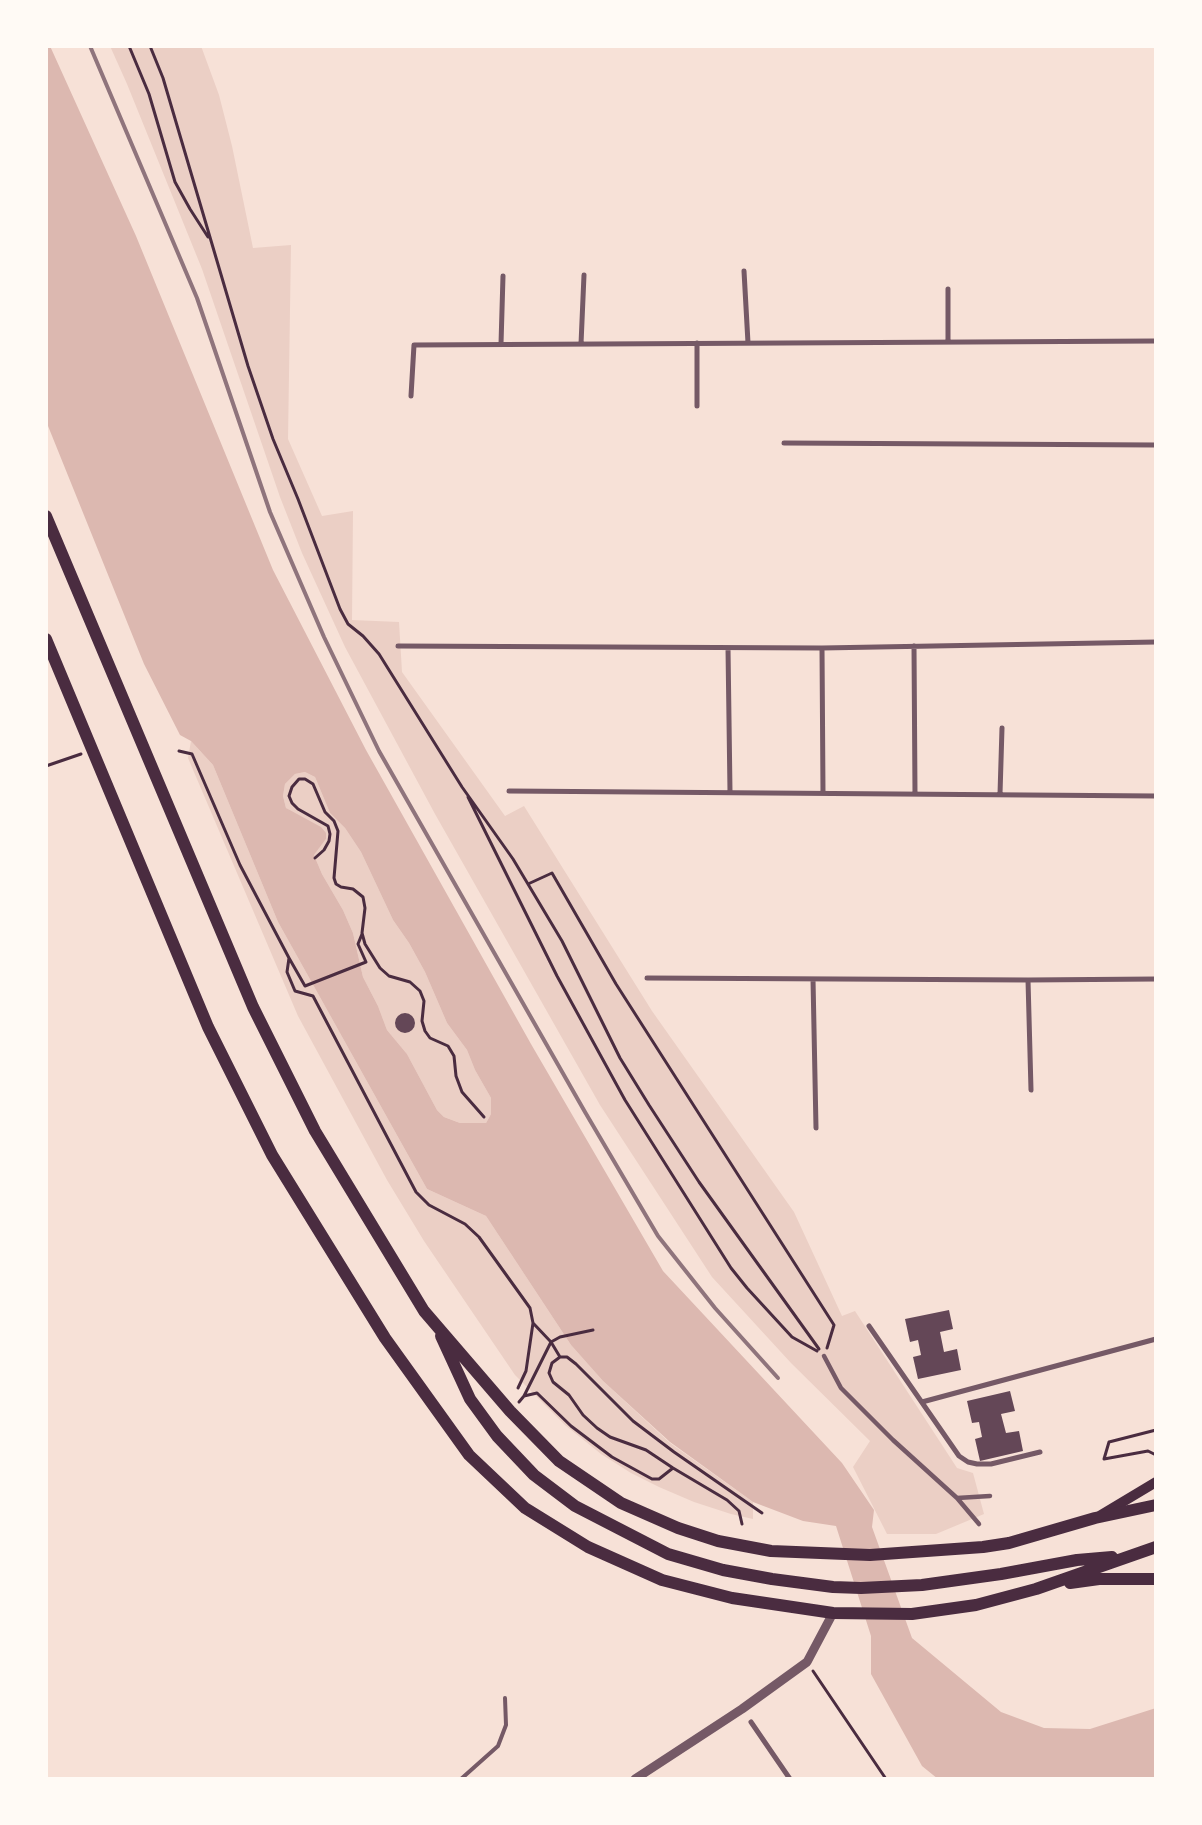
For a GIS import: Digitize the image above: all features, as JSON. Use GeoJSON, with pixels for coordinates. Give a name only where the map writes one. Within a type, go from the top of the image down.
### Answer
{"type":"FeatureCollection","features":[{"type":"Feature","properties":{"kind":"main road"},"geometry":{"type":"LineString","coordinates":[[46,516],[253,1007],[316,1131],[424,1311],[510,1411],[560,1461],[621,1503],[678,1528],[718,1541],[772,1551],[841,1555],[892,1555],[1009,1543],[1095,1518],[1156,1505]]}},
{"type":"Feature","properties":{"kind":"main road"},"geometry":{"type":"LineString","coordinates":[[46,639],[208,1027],[272,1155],[384,1338],[469,1455],[525,1508],[588,1547],[662,1580],[732,1598],[833,1614],[912,1614],[976,1606],[1036,1589],[1156,1547]]}},
{"type":"Feature","properties":{"kind":"main road"},"geometry":{"type":"LineString","coordinates":[[433,1320],[470,1400],[497,1436],[534,1475],[575,1506],[668,1554],[723,1570],[772,1579],[833,1587],[868,1588],[922,1585],[1001,1574],[1077,1560],[1126,1556],[1156,1557]]}},
{"type":"Feature","properties":{"kind":"main road"},"geometry":{"type":"LineString","coordinates":[[1095,1518],[1156,1482]]}},
{"type":"Feature","properties":{"kind":"main road"},"geometry":{"type":"LineString","coordinates":[[1036,1589],[1099,1579],[1156,1579]]}},
{"type":"Feature","properties":{"kind":"street"},"geometry":{"type":"LineString","coordinates":[[744,271],[748,343]]}},
{"type":"Feature","properties":{"kind":"street"},"geometry":{"type":"LineString","coordinates":[[582,344],[584,275]]}},
{"type":"Feature","properties":{"kind":"street"},"geometry":{"type":"LineString","coordinates":[[500,344],[502,276]]}},
{"type":"Feature","properties":{"kind":"street"},"geometry":{"type":"LineString","coordinates":[[948,289],[948,342]]}},
{"type":"Feature","properties":{"kind":"street"},"geometry":{"type":"LineString","coordinates":[[411,396],[414,345],[1156,341]]}},
{"type":"Feature","properties":{"kind":"street"},"geometry":{"type":"LineString","coordinates":[[696,343],[697,406]]}},
{"type":"Feature","properties":{"kind":"street"},"geometry":{"type":"LineString","coordinates":[[784,444],[1156,445]]}},
{"type":"Feature","properties":{"kind":"street"},"geometry":{"type":"LineString","coordinates":[[398,646],[822,648],[1156,642]]}},
{"type":"Feature","properties":{"kind":"street"},"geometry":{"type":"LineString","coordinates":[[914,646],[916,794]]}},
{"type":"Feature","properties":{"kind":"street"},"geometry":{"type":"LineString","coordinates":[[728,648],[730,792]]}},
{"type":"Feature","properties":{"kind":"street"},"geometry":{"type":"LineString","coordinates":[[822,648],[823,793]]}},
{"type":"Feature","properties":{"kind":"street"},"geometry":{"type":"LineString","coordinates":[[1000,794],[1002,728]]}},
{"type":"Feature","properties":{"kind":"street"},"geometry":{"type":"LineString","coordinates":[[510,791],[1156,796]]}},
{"type":"Feature","properties":{"kind":"street"},"geometry":{"type":"LineString","coordinates":[[647,978],[1156,979]]}},
{"type":"Feature","properties":{"kind":"street"},"geometry":{"type":"LineString","coordinates":[[813,978],[816,1128]]}},
{"type":"Feature","properties":{"kind":"street"},"geometry":{"type":"LineString","coordinates":[[1028,980],[1031,1090]]}},
{"type":"Feature","properties":{"kind":"street"},"geometry":{"type":"LineString","coordinates":[[869,1326],[959,1456],[968,1462],[991,1464],[1040,1452]]}},
{"type":"Feature","properties":{"kind":"street"},"geometry":{"type":"LineString","coordinates":[[922,1402],[1156,1339]]}},
{"type":"Feature","properties":{"kind":"street"},"geometry":{"type":"LineString","coordinates":[[824,1356],[841,1388],[893,1440],[957,1498],[979,1524]]}},
{"type":"Feature","properties":{"kind":"street"},"geometry":{"type":"LineString","coordinates":[[957,1498],[990,1496]]}},
{"type":"Feature","properties":{"kind":"street"},"geometry":{"type":"LineString","coordinates":[[635,1779],[742,1709],[806,1662],[833,1614]]}},
{"type":"Feature","properties":{"kind":"street"},"geometry":{"type":"LineString","coordinates":[[751,1722],[790,1779]]}},
{"type":"Feature","properties":{"kind":"lane"},"geometry":{"type":"LineString","coordinates":[[461,1779],[498,1746],[506,1725],[505,1698]]}},
{"type":"Feature","properties":{"kind":"path"},"geometry":{"type":"LineString","coordinates":[[129,46],[149,94],[175,182],[209,239]]}},
{"type":"Feature","properties":{"kind":"path"},"geometry":{"type":"LineString","coordinates":[[150,46],[163,78],[248,366],[273,439],[340,609],[348,624],[363,636],[379,654],[426,726],[462,787],[557,976],[625,1100],[731,1268],[792,1337],[824,1356]]}},
{"type":"Feature","properties":{"kind":"path"},"geometry":{"type":"LineString","coordinates":[[46,766],[93,749]]}},
{"type":"Feature","properties":{"kind":"path"},"geometry":{"type":"LineString","coordinates":[[179,751],[192,754],[240,864],[305,986],[366,962],[358,944],[362,934],[365,908],[363,897],[353,889],[336,884],[334,878],[338,831],[334,821],[325,812],[313,784],[305,779],[299,779],[292,787],[290,796],[292,803],[298,809],[328,826],[330,834],[329,841],[324,850],[315,858]]}},
{"type":"Feature","properties":{"kind":"path"},"geometry":{"type":"LineString","coordinates":[[462,787],[513,859],[562,941],[620,1058],[649,1105],[699,1182],[824,1356]]}},
{"type":"Feature","properties":{"kind":"path"},"geometry":{"type":"LineString","coordinates":[[528,884],[552,873],[616,984],[834,1325],[824,1356]]}},
{"type":"Feature","properties":{"kind":"path"},"geometry":{"type":"LineString","coordinates":[[362,934],[365,944],[380,968],[389,976],[410,982],[420,991],[424,1000],[422,1021],[425,1031],[430,1038],[448,1046],[454,1056],[456,1076],[462,1092],[484,1117]]}},
{"type":"Feature","properties":{"kind":"path"},"geometry":{"type":"LineString","coordinates":[[290,958],[287,972],[295,991],[313,996],[416,1192],[429,1205],[465,1224],[479,1237],[530,1308],[533,1323],[526,1372],[518,1388]]}},
{"type":"Feature","properties":{"kind":"path"},"geometry":{"type":"LineString","coordinates":[[533,1323],[552,1342],[560,1357]]}},
{"type":"Feature","properties":{"kind":"path"},"geometry":{"type":"LineString","coordinates":[[510,1411],[524,1396],[552,1342],[560,1338],[593,1330]]}},
{"type":"Feature","properties":{"kind":"path"},"geometry":{"type":"LineString","coordinates":[[742,1524],[739,1511],[727,1500],[646,1450],[610,1437],[597,1428],[583,1415],[570,1395],[553,1382],[549,1373],[552,1363],[560,1357],[567,1357],[633,1421],[762,1513]]}},
{"type":"Feature","properties":{"kind":"path"},"geometry":{"type":"LineString","coordinates":[[524,1396],[537,1393],[572,1426],[612,1457],[652,1479],[659,1479],[673,1468]]}},
{"type":"Feature","properties":{"kind":"path"},"geometry":{"type":"LineString","coordinates":[[1156,1430],[1109,1442],[1104,1459],[1148,1451],[1156,1454]]}},
{"type":"Feature","properties":{"kind":"path"},"geometry":{"type":"LineString","coordinates":[[806,1662],[886,1779]]}},
{"type":"Feature","properties":{"kind":"shaded area"},"geometry":{"type":"Polygon","coordinates":[[[46,46],[50,46],[136,236],[273,570],[366,750],[531,1044],[663,1271],[842,1463],[874,1510],[872,1527],[912,1638],[1001,1712],[1044,1728],[1090,1729],[1156,1708],[1156,1779],[938,1779],[922,1766],[871,1674],[871,1636],[836,1526],[803,1521],[753,1502],[670,1442],[603,1381],[571,1345],[486,1216],[427,1189],[278,922],[213,765],[191,741],[180,735],[144,664],[46,421],[46,46]],[[305,772],[295,774],[285,784],[283,796],[286,808],[321,827],[326,833],[326,839],[314,855],[353,933],[363,977],[378,1006],[387,1030],[407,1054],[437,1110],[444,1117],[460,1123],[486,1123],[491,1114],[491,1098],[475,1070],[467,1050],[447,1023],[425,972],[409,943],[393,920],[361,852],[345,828],[330,813],[315,777],[305,772]]]}},
{"type":"Feature","properties":{"kind":"shaded area"},"geometry":{"type":"Polygon","coordinates":[[[110,46],[201,46],[219,95],[232,146],[253,248],[291,245],[288,439],[322,516],[353,511],[352,620],[399,622],[402,672],[505,816],[524,806],[652,1011],[794,1212],[842,1316],[855,1311],[957,1468],[973,1473],[984,1514],[936,1534],[887,1534],[853,1467],[870,1441],[791,1363],[712,1277],[600,1105],[435,814],[345,647],[302,553],[280,497],[202,269],[110,46]]]}},
{"type":"Feature","properties":{"kind":"shaded area"},"geometry":{"type":"Polygon","coordinates":[[[191,741],[213,765],[278,922],[427,1189],[486,1216],[571,1345],[603,1381],[670,1443],[753,1502],[753,1519],[694,1502],[631,1473],[601,1454],[565,1425],[515,1375],[424,1241],[387,1180],[298,1016],[188,758],[191,741]]]}},
{"type":"Feature","properties":{"kind":"shaded area"},"geometry":{"type":"Polygon","coordinates":[[[305,772],[315,777],[330,813],[345,828],[361,852],[393,920],[409,943],[425,972],[447,1023],[467,1050],[475,1070],[491,1098],[491,1114],[486,1123],[460,1123],[444,1117],[437,1110],[407,1054],[387,1030],[378,1006],[363,977],[353,933],[314,855],[326,839],[286,808],[283,796],[285,784],[295,774],[305,772]]]}},
{"type":"Feature","properties":{"kind":"building"},"geometry":{"type":"Polygon","coordinates":[[[405,1013],[412,1016],[415,1023],[412,1030],[405,1033],[398,1030],[395,1023],[398,1016],[405,1013]]]}},
{"type":"Feature","properties":{"kind":"building"},"geometry":{"type":"Polygon","coordinates":[[[949,1310],[953,1329],[940,1332],[944,1352],[957,1349],[961,1370],[918,1379],[913,1357],[921,1355],[918,1340],[910,1342],[905,1319],[949,1310]]]}},
{"type":"Feature","properties":{"kind":"building"},"geometry":{"type":"Polygon","coordinates":[[[1010,1391],[1015,1411],[1001,1414],[1006,1433],[1019,1431],[1023,1451],[980,1461],[975,1439],[982,1437],[979,1422],[972,1423],[967,1401],[1010,1391]]]}},
{"type":"Feature","properties":{"kind":"railway"},"geometry":{"type":"LineString","coordinates":[[90,46],[197,298],[270,512],[324,637],[379,751],[658,1236],[715,1308],[778,1378]]}}]}
